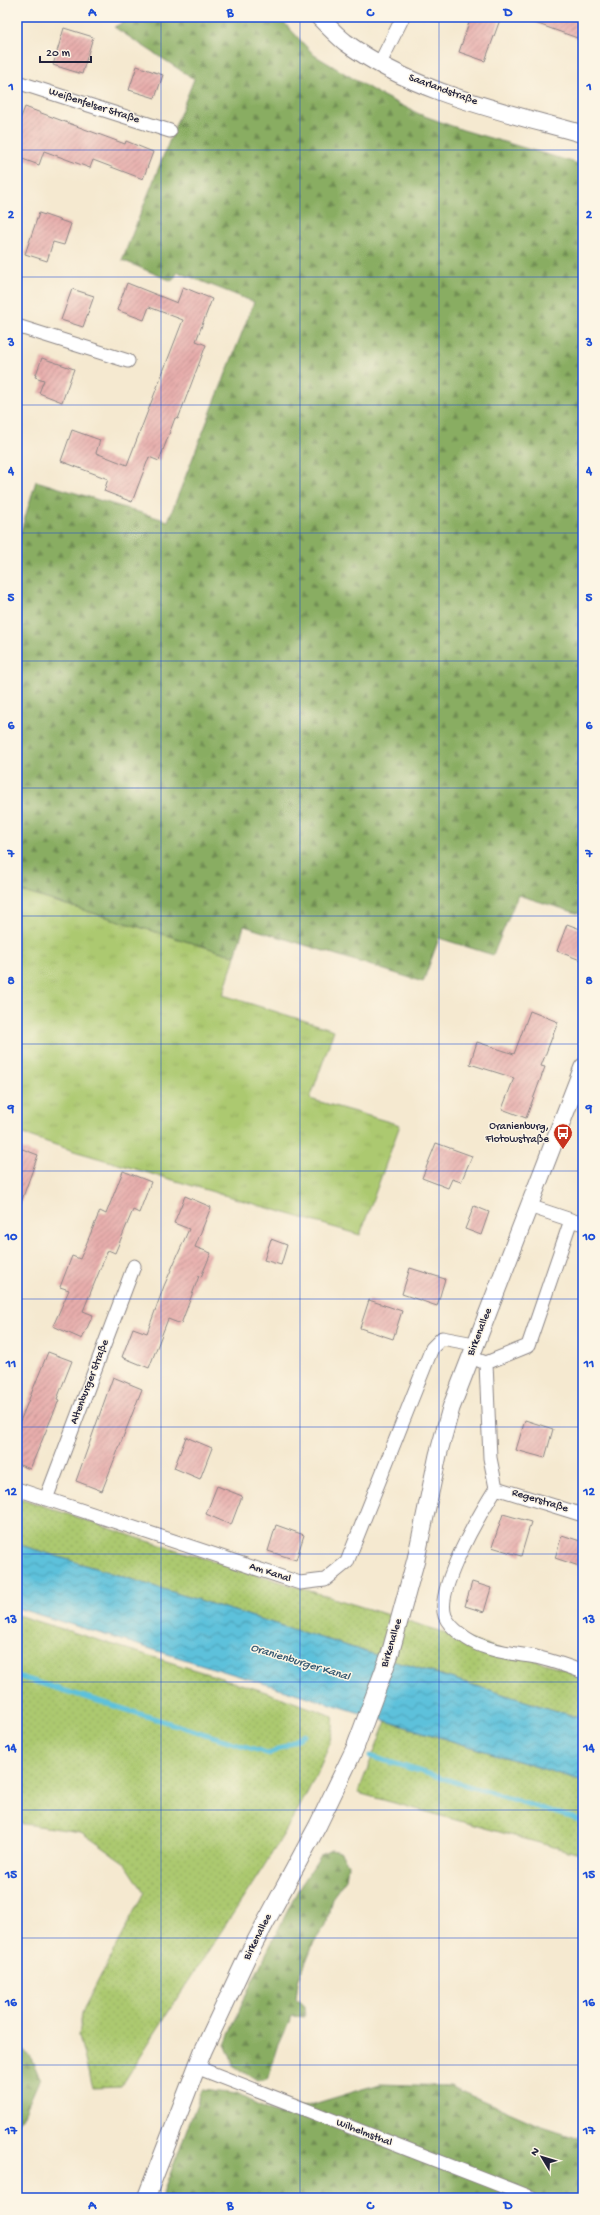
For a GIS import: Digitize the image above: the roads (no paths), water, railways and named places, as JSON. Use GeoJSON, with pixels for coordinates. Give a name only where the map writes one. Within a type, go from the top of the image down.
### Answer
{"type":"FeatureCollection","features":[{"type":"Feature","properties":{"kind":"street","name":"Saarlandstraße"},"geometry":{"type":"LineString","coordinates":[[318,17],[344,41],[380,63],[413,80],[450,95],[583,134]]}},
{"type":"Feature","properties":{"kind":"street"},"geometry":{"type":"LineString","coordinates":[[380,63],[403,17]]}},
{"type":"Feature","properties":{"kind":"street","name":"Weißenfelser Straße"},"geometry":{"type":"LineString","coordinates":[[17,82],[170,131]]}},
{"type":"Feature","properties":{"kind":"street"},"geometry":{"type":"LineString","coordinates":[[17,326],[128,361]]}},
{"type":"Feature","properties":{"kind":"street","name":"Birkenallee"},"geometry":{"type":"LineString","coordinates":[[146,2198],[196,2067],[247,1957],[318,1825],[347,1768],[361,1734],[390,1654],[416,1558],[438,1455],[452,1408],[472,1350],[583,1067]]}},
{"type":"Feature","properties":{"kind":"street"},"geometry":{"type":"LineString","coordinates":[[486,1363],[528,1346],[577,1222],[529,1206]]}},
{"type":"Feature","properties":{"kind":"street","name":"Altenburger Straße"},"geometry":{"type":"LineString","coordinates":[[46,1499],[134,1266]]}},
{"type":"Feature","properties":{"kind":"street","name":"Am Kanal"},"geometry":{"type":"LineString","coordinates":[[17,1489],[300,1583],[325,1580],[347,1562],[432,1348],[442,1338],[472,1350]]}},
{"type":"Feature","properties":{"kind":"street"},"geometry":{"type":"LineString","coordinates":[[472,1350],[486,1363],[490,1458],[496,1488],[478,1516],[450,1577],[443,1599],[445,1616],[457,1632],[481,1646],[503,1652],[537,1658],[583,1672]]}},
{"type":"Feature","properties":{"kind":"street","name":"Regerstraße"},"geometry":{"type":"LineString","coordinates":[[496,1488],[583,1515]]}},
{"type":"Feature","properties":{"kind":"street","name":"Wilhelmsthal"},"geometry":{"type":"LineString","coordinates":[[196,2067],[533,2198]]}},
{"type":"Feature","properties":{"kind":"water","name":"Oranienburger Kanal"},"geometry":{"type":"Polygon","coordinates":[[[17,1544],[583,1719],[583,1781],[17,1608],[17,1544]]]}},
{"type":"Feature","properties":{"kind":"waterway"},"geometry":{"type":"LineString","coordinates":[[17,1676],[270,1754],[305,1735]]}},
{"type":"Feature","properties":{"kind":"waterway"},"geometry":{"type":"LineString","coordinates":[[370,1756],[583,1821]]}},
{"type":"Feature","properties":{"kind":"place","name":"Oranienburg, Flotowstraße"},"geometry":{"type":"Point","coordinates":[563,1150]}}]}
